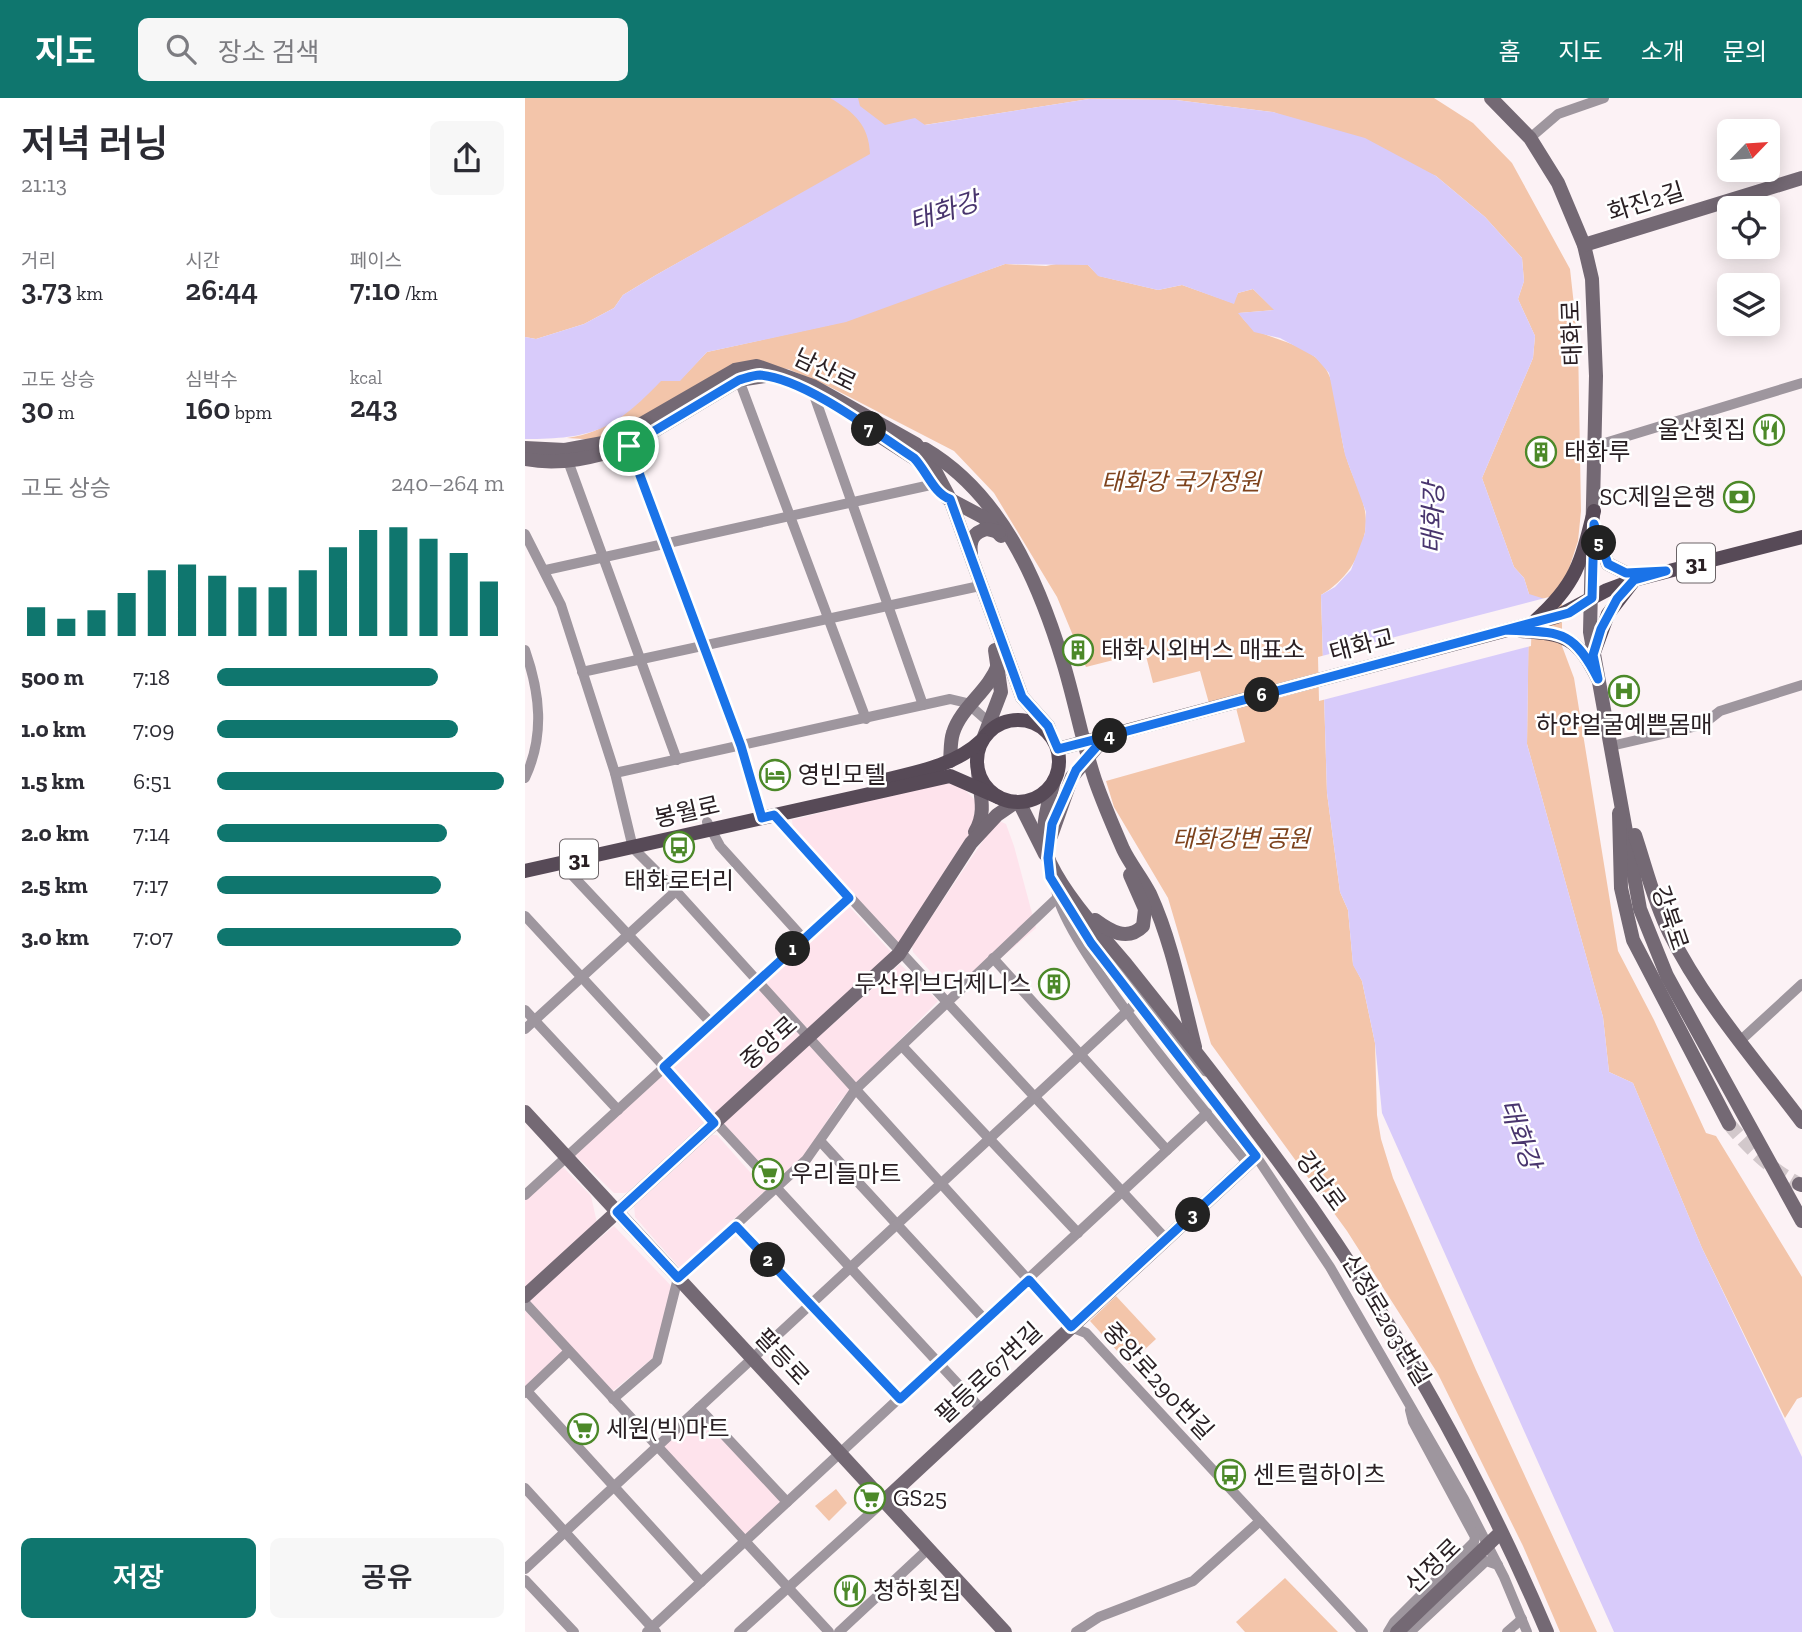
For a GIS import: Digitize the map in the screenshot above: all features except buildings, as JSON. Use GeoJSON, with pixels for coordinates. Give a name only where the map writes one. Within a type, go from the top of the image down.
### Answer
{"type":"FeatureCollection","features":[{"type":"Feature","properties":{"kind":"main road","name":"태화로"},"geometry":{"type":"LineString","coordinates":[[1491,98],[1530,138],[1557,183],[1584,245],[1595,314],[1592,598]]}},
{"type":"Feature","properties":{"kind":"main road","name":"화진2길"},"geometry":{"type":"LineString","coordinates":[[1584,245],[1802,178]]}},
{"type":"Feature","properties":{"kind":"main road","name":"남산로"},"geometry":{"type":"LineString","coordinates":[[525,448],[565,450],[603,443],[624,434],[735,370],[757,366],[795,377],[916,444],[931,463],[973,565],[1022,697],[1060,744]]}},
{"type":"Feature","properties":{"kind":"main road","name":"남산로"},"geometry":{"type":"LineString","coordinates":[[525,459],[568,461],[629,446],[739,380],[758,375],[775,378],[814,394],[914,458],[948,504],[998,663],[1001,692],[992,724]]}},
{"type":"Feature","properties":{"kind":"main road"},"geometry":{"type":"LineString","coordinates":[[916,444],[945,461],[983,496],[1006,528],[1032,583],[1063,661],[1095,779],[1124,850],[1149,893],[1164,930],[1196,1052]]}},
{"type":"Feature","properties":{"kind":"main road"},"geometry":{"type":"LineString","coordinates":[[948,504],[983,496]]}},
{"type":"Feature","properties":{"kind":"main road","name":"남산로"},"geometry":{"type":"LineString","coordinates":[[948,504],[983,517],[999,532]]}},
{"type":"Feature","properties":{"kind":"main road"},"geometry":{"type":"LineString","coordinates":[[1594,518],[1608,564],[1626,573],[1666,571]]}},
{"type":"Feature","properties":{"kind":"main road"},"geometry":{"type":"LineString","coordinates":[[1555,611],[1582,558],[1594,518]]}},
{"type":"Feature","properties":{"kind":"main road"},"geometry":{"type":"LineString","coordinates":[[973,565],[972,537],[987,529],[999,532],[1017,568],[1032,583]]}},
{"type":"Feature","properties":{"kind":"main road","name":"31"},"geometry":{"type":"LineString","coordinates":[[1555,611],[1634,580],[1802,537]]}},
{"type":"Feature","properties":{"kind":"main road"},"geometry":{"type":"LineString","coordinates":[[1593,655],[1608,614],[1634,580]]}},
{"type":"Feature","properties":{"kind":"main road","name":"강북로"},"geometry":{"type":"LineString","coordinates":[[1592,598],[1593,655],[1620,788],[1635,890],[1652,945],[1802,1221]]}},
{"type":"Feature","properties":{"kind":"main road","name":"태화교"},"geometry":{"type":"LineString","coordinates":[[1060,744],[1105,737],[1532,624],[1555,611]]}},
{"type":"Feature","properties":{"kind":"main road"},"geometry":{"type":"LineString","coordinates":[[1505,630],[1561,635],[1577,645],[1598,679]]}},
{"type":"Feature","properties":{"kind":"main road"},"geometry":{"type":"LineString","coordinates":[[950,761],[953,734],[993,678],[998,663]]}},
{"type":"Feature","properties":{"kind":"main road"},"geometry":{"type":"LineString","coordinates":[[525,863],[633,844],[950,776],[980,791],[1016,802],[1039,797],[1054,780],[1060,762],[1060,744],[1037,724],[1027,720],[992,724],[983,740],[977,755],[980,791],[981,822],[971,843]]}},
{"type":"Feature","properties":{"kind":"main road"},"geometry":{"type":"LineString","coordinates":[[1050,862],[1052,824],[1076,770],[1105,737]]}},
{"type":"Feature","properties":{"kind":"main road"},"geometry":{"type":"LineString","coordinates":[[765,814],[950,761],[964,755],[983,740]]}},
{"type":"Feature","properties":{"kind":"main road"},"geometry":{"type":"LineString","coordinates":[[978,772],[988,790],[998,797]]}},
{"type":"Feature","properties":{"kind":"main road","name":"강남로"},"geometry":{"type":"LineString","coordinates":[[1054,780],[1044,816],[1050,862],[1080,913],[1196,1052],[1359,1273],[1413,1364],[1500,1533],[1547,1632]]}},
{"type":"Feature","properties":{"kind":"main road"},"geometry":{"type":"LineString","coordinates":[[1620,788],[1668,931],[1712,1002],[1802,1122]]}},
{"type":"Feature","properties":{"kind":"main road"},"geometry":{"type":"LineString","coordinates":[[1620,788],[1619,856],[1629,929],[1638,954],[1729,1124]]}},
{"type":"Feature","properties":{"kind":"main road"},"geometry":{"type":"LineString","coordinates":[[1016,802],[1029,820],[1038,845],[1050,862]]}},
{"type":"Feature","properties":{"kind":"main road","name":"중앙로"},"geometry":{"type":"LineString","coordinates":[[525,1296],[899,954],[971,843],[997,815],[1016,802]]}},
{"type":"Feature","properties":{"kind":"main road","name":"봉월로"},"geometry":{"type":"LineString","coordinates":[[525,871],[633,844]]}},
{"type":"Feature","properties":{"kind":"main road"},"geometry":{"type":"LineString","coordinates":[[1080,913],[1119,933],[1129,935],[1143,926],[1145,909],[1128,871],[1124,850]]}},
{"type":"Feature","properties":{"kind":"main road","name":"팔등로"},"geometry":{"type":"LineString","coordinates":[[525,1112],[1005,1632]]}},
{"type":"Feature","properties":{"kind":"main road","name":"팔등로67번길"},"geometry":{"type":"LineString","coordinates":[[884,1501],[1252,1160]]}},
{"type":"Feature","properties":{"kind":"main road","name":"신정로"},"geometry":{"type":"LineString","coordinates":[[1397,1632],[1500,1533]]}},
{"type":"Feature","properties":{"kind":"street"},"geometry":{"type":"LineString","coordinates":[[1530,138],[1558,114],[1604,98]]}},
{"type":"Feature","properties":{"kind":"street"},"geometry":{"type":"LineString","coordinates":[[739,380],[866,719]]}},
{"type":"Feature","properties":{"kind":"street"},"geometry":{"type":"LineString","coordinates":[[1595,446],[1802,383]]}},
{"type":"Feature","properties":{"kind":"street"},"geometry":{"type":"LineString","coordinates":[[814,394],[923,705]]}},
{"type":"Feature","properties":{"kind":"street"},"geometry":{"type":"LineString","coordinates":[[629,446],[765,814],[849,898],[1166,1239]]}},
{"type":"Feature","properties":{"kind":"street"},"geometry":{"type":"LineString","coordinates":[[568,461],[677,760]]}},
{"type":"Feature","properties":{"kind":"street"},"geometry":{"type":"LineString","coordinates":[[546,570],[854,502],[936,487]]}},
{"type":"Feature","properties":{"kind":"street"},"geometry":{"type":"LineString","coordinates":[[525,534],[546,570],[561,605],[615,774],[633,844]]}},
{"type":"Feature","properties":{"kind":"street"},"geometry":{"type":"LineString","coordinates":[[583,676],[641,659],[975,587]]}},
{"type":"Feature","properties":{"kind":"street"},"geometry":{"type":"LineString","coordinates":[[525,650],[535,679],[540,722],[525,778]]}},
{"type":"Feature","properties":{"kind":"street"},"geometry":{"type":"LineString","coordinates":[[1611,747],[1702,725],[1720,711],[1802,685]]}},
{"type":"Feature","properties":{"kind":"street"},"geometry":{"type":"LineString","coordinates":[[615,774],[950,699],[972,707],[992,724]]}},
{"type":"Feature","properties":{"kind":"street"},"geometry":{"type":"LineString","coordinates":[[708,826],[744,874],[804,939]]}},
{"type":"Feature","properties":{"kind":"street","name":"중앙로290번길"},"geometry":{"type":"LineString","coordinates":[[633,844],[1071,1327],[1086,1334],[1363,1632]]}},
{"type":"Feature","properties":{"kind":"street"},"geometry":{"type":"LineString","coordinates":[[567,862],[573,876],[712,1024]]}},
{"type":"Feature","properties":{"kind":"street"},"geometry":{"type":"LineString","coordinates":[[1050,862],[1050,877],[1056,887],[1080,913],[1201,1070],[1212,1073]]}},
{"type":"Feature","properties":{"kind":"street"},"geometry":{"type":"LineString","coordinates":[[1056,887],[1056,899],[1072,929],[1127,1010],[1207,1113],[1252,1160]]}},
{"type":"Feature","properties":{"kind":"street"},"geometry":{"type":"LineString","coordinates":[[525,1028],[676,891]]}},
{"type":"Feature","properties":{"kind":"street"},"geometry":{"type":"LineString","coordinates":[[525,1195],[849,898]]}},
{"type":"Feature","properties":{"kind":"street"},"geometry":{"type":"LineString","coordinates":[[613,1399],[657,1361],[678,1278],[776,1189],[821,1142],[855,1090],[1056,899]]}},
{"type":"Feature","properties":{"kind":"street","name":"신정로203번길"},"geometry":{"type":"LineString","coordinates":[[1080,913],[1091,943],[1330,1267],[1407,1396],[1498,1565],[1527,1632]]}},
{"type":"Feature","properties":{"kind":"street"},"geometry":{"type":"LineString","coordinates":[[525,916],[982,1410]]}},
{"type":"Feature","properties":{"kind":"street"},"geometry":{"type":"LineString","coordinates":[[993,958],[1167,1150]]}},
{"type":"Feature","properties":{"kind":"street"},"geometry":{"type":"LineString","coordinates":[[1741,1040],[1802,984]]}},
{"type":"Feature","properties":{"kind":"street"},"geometry":{"type":"LineString","coordinates":[[525,1569],[1137,1002]]}},
{"type":"Feature","properties":{"kind":"street"},"geometry":{"type":"LineString","coordinates":[[525,1010],[618,1110]]}},
{"type":"Feature","properties":{"kind":"street"},"geometry":{"type":"LineString","coordinates":[[902,1046],[1078,1233]]}},
{"type":"Feature","properties":{"kind":"street"},"geometry":{"type":"LineString","coordinates":[[525,1488],[652,1631],[839,1453],[1207,1113]]}},
{"type":"Feature","properties":{"kind":"street"},"geometry":{"type":"LineString","coordinates":[[821,1142],[985,1320]]}},
{"type":"Feature","properties":{"kind":"street"},"geometry":{"type":"LineString","coordinates":[[736,1226],[900,1399]]}},
{"type":"Feature","properties":{"kind":"street"},"geometry":{"type":"LineString","coordinates":[[525,1303],[829,1632]]}},
{"type":"Feature","properties":{"kind":"street"},"geometry":{"type":"LineString","coordinates":[[568,1352],[526,1392],[701,1583]]}},
{"type":"Feature","properties":{"kind":"street"},"geometry":{"type":"LineString","coordinates":[[1388,1632],[1394,1622],[1475,1542],[1475,1536],[1413,1422],[1407,1396]]}},
{"type":"Feature","properties":{"kind":"street"},"geometry":{"type":"LineString","coordinates":[[699,1408],[787,1502]]}},
{"type":"Feature","properties":{"kind":"street"},"geometry":{"type":"LineString","coordinates":[[739,1632],[884,1501]]}},
{"type":"Feature","properties":{"kind":"street"},"geometry":{"type":"LineString","coordinates":[[1076,1632],[1099,1617],[1193,1581],[1260,1521]]}},
{"type":"Feature","properties":{"kind":"street"},"geometry":{"type":"LineString","coordinates":[[839,1632],[928,1549]]}},
{"type":"Feature","properties":{"kind":"street"},"geometry":{"type":"LineString","coordinates":[[1410,1632],[1486,1561],[1498,1565]]}},
{"type":"Feature","properties":{"kind":"street"},"geometry":{"type":"LineString","coordinates":[[525,1580],[573,1632]]}},
{"type":"Feature","properties":{"kind":"street"},"geometry":{"type":"LineString","coordinates":[[1507,1632],[1522,1619]]}},
{"type":"Feature","properties":{"kind":"shaded area"},"geometry":{"type":"Polygon","coordinates":[[[958,783],[976,801],[972,833],[898,948],[793,828],[792,820],[930,784],[958,783]]]}},
{"type":"Feature","properties":{"kind":"shaded area"},"geometry":{"type":"Polygon","coordinates":[[[997,820],[1006,824],[1014,846],[1036,928],[1000,959],[953,991],[947,990],[913,952],[912,946],[997,820]]]}},
{"type":"Feature","properties":{"kind":"shaded area"},"geometry":{"type":"Polygon","coordinates":[[[847,904],[892,953],[714,1116],[670,1068],[847,904]]]}},
{"type":"Feature","properties":{"kind":"shaded area"},"geometry":{"type":"Polygon","coordinates":[[[900,964],[938,1001],[839,1102],[807,1153],[779,1181],[774,1180],[722,1123],[900,964]]]}},
{"type":"Feature","properties":{"kind":"shaded area"},"geometry":{"type":"Polygon","coordinates":[[[662,1074],[706,1123],[636,1187],[625,1193],[614,1193],[575,1155],[662,1074]]]}},
{"type":"Feature","properties":{"kind":"shaded area"},"geometry":{"type":"Polygon","coordinates":[[[712,1135],[717,1135],[766,1190],[680,1268],[635,1217],[634,1205],[712,1135]]]}},
{"type":"Feature","properties":{"kind":"shaded area"},"geometry":{"type":"Polygon","coordinates":[[[562,1166],[591,1196],[597,1223],[525,1288],[525,1200],[562,1166]]]}},
{"type":"Feature","properties":{"kind":"shaded area"},"geometry":{"type":"Polygon","coordinates":[[[614,1226],[674,1289],[654,1357],[614,1390],[609,1391],[527,1300],[614,1226]]]}},
{"type":"Feature","properties":{"kind":"shaded area"},"geometry":{"type":"Polygon","coordinates":[[[525,1310],[563,1352],[525,1388],[525,1310]]]}},
{"type":"Feature","properties":{"kind":"shaded area"},"geometry":{"type":"Polygon","coordinates":[[[699,1412],[783,1501],[746,1537],[662,1446],[699,1412]]]}},
{"type":"Feature","properties":{"kind":"green space"},"geometry":{"type":"Polygon","coordinates":[[[525,98],[1434,98],[1473,123],[1512,163],[1570,269],[1578,342],[1581,511],[1578,541],[1562,590],[1562,646],[1574,678],[1618,951],[1654,1020],[1706,1133],[1716,1136],[1802,1277],[1802,1397],[1797,1399],[1785,1418],[1702,1248],[1633,1083],[1609,1072],[1603,1017],[1527,744],[1529,594],[1524,578],[1514,567],[1482,478],[1533,358],[1535,336],[1518,299],[1524,281],[1522,258],[1485,217],[1436,176],[1273,112],[1176,100],[1089,99],[924,125],[656,275],[623,295],[614,308],[584,324],[536,339],[525,337],[525,98]]]}},
{"type":"Feature","properties":{"kind":"green space","name":"태화강 국가정원"},"geometry":{"type":"Polygon","coordinates":[[[1061,263],[1088,265],[1099,276],[1158,290],[1182,285],[1233,303],[1238,293],[1253,289],[1275,310],[1239,313],[1246,322],[1264,334],[1305,350],[1326,369],[1331,381],[1344,447],[1363,503],[1366,522],[1363,542],[1355,560],[1344,576],[1321,595],[1327,793],[1340,892],[1348,910],[1353,964],[1362,981],[1375,1043],[1377,1115],[1381,1139],[1393,1178],[1476,1370],[1597,1632],[1560,1632],[1523,1546],[1438,1374],[1347,1231],[1211,1044],[1168,898],[1114,807],[1106,781],[1245,742],[1236,708],[1212,714],[1200,671],[1153,683],[1145,652],[1086,667],[1057,597],[994,493],[954,451],[832,388],[788,369],[757,366],[599,440],[567,438],[595,431],[619,418],[661,380],[680,380],[707,352],[834,324],[1005,264],[1046,266],[1061,263]]]}},
{"type":"Feature","properties":{"kind":"green space"},"geometry":{"type":"Polygon","coordinates":[[[1116,1296],[1156,1339],[1129,1364],[1090,1321],[1116,1296]]]}},
{"type":"Feature","properties":{"kind":"green space"},"geometry":{"type":"Polygon","coordinates":[[[836,1489],[847,1503],[829,1521],[815,1506],[836,1489]]]}},
{"type":"Feature","properties":{"kind":"green space"},"geometry":{"type":"Polygon","coordinates":[[[1285,1578],[1338,1632],[1245,1632],[1236,1622],[1285,1578]]]}},
{"type":"Feature","properties":{"kind":"water","name":"태화강"},"geometry":{"type":"Polygon","coordinates":[[[830,98],[858,98],[860,106],[885,125],[915,118],[925,125],[1089,99],[1176,100],[1273,112],[1365,138],[1436,176],[1485,217],[1522,258],[1524,281],[1518,299],[1535,336],[1533,358],[1482,478],[1514,567],[1524,578],[1529,594],[1548,600],[1536,604],[1529,617],[1527,744],[1603,1017],[1609,1072],[1633,1083],[1702,1248],[1802,1457],[1802,1632],[1614,1632],[1382,1113],[1375,1043],[1362,981],[1353,965],[1348,910],[1340,892],[1327,793],[1321,595],[1335,587],[1351,570],[1365,533],[1366,512],[1345,455],[1329,373],[1315,357],[1280,338],[1254,332],[1238,313],[1274,310],[1253,289],[1238,293],[1234,304],[1182,285],[1158,290],[1098,276],[1088,265],[1005,264],[846,322],[707,352],[680,381],[661,381],[629,411],[601,428],[568,437],[525,439],[525,337],[536,339],[584,324],[614,308],[623,295],[656,275],[870,154],[867,135],[859,120],[830,98]]]}},
{"type":"Feature","properties":{"kind":"pier"},"geometry":{"type":"Polygon","coordinates":[[[1549,597],[1549,603],[1539,607],[1532,618],[1531,646],[1319,701],[1318,657],[1549,597]]]}},
{"type":"Feature","properties":{"kind":"tunnel"},"geometry":{"type":"LineString","coordinates":[[1729,1124],[1761,1158],[1799,1184]]}},
{"type":"Feature","properties":{"kind":"place","name":"울산횟집"},"geometry":{"type":"Point","coordinates":[1769,430]}},
{"type":"Feature","properties":{"kind":"place","name":"태화루"},"geometry":{"type":"Point","coordinates":[1541,452]}},
{"type":"Feature","properties":{"kind":"place","name":"SC제일은행"},"geometry":{"type":"Point","coordinates":[1739,497]}},
{"type":"Feature","properties":{"kind":"place","name":"태화시외버스 매표소"},"geometry":{"type":"Point","coordinates":[1078,650]}},
{"type":"Feature","properties":{"kind":"place","name":"하얀얼굴예쁜몸매"},"geometry":{"type":"Point","coordinates":[1624,691]}},
{"type":"Feature","properties":{"kind":"place","name":"영빈모텔"},"geometry":{"type":"Point","coordinates":[775,775]}},
{"type":"Feature","properties":{"kind":"place","name":"태화로터리"},"geometry":{"type":"Point","coordinates":[679,847]}},
{"type":"Feature","properties":{"kind":"place","name":"두산위브더제니스"},"geometry":{"type":"Point","coordinates":[1054,984]}},
{"type":"Feature","properties":{"kind":"place","name":"우리들마트"},"geometry":{"type":"Point","coordinates":[768,1174]}},
{"type":"Feature","properties":{"kind":"place","name":"세원(빅)마트"},"geometry":{"type":"Point","coordinates":[583,1429]}},
{"type":"Feature","properties":{"kind":"place","name":"센트럴하이츠"},"geometry":{"type":"Point","coordinates":[1230,1475]}},
{"type":"Feature","properties":{"kind":"place","name":"GS25"},"geometry":{"type":"Point","coordinates":[870,1498]}},
{"type":"Feature","properties":{"kind":"place","name":"청하횟집"},"geometry":{"type":"Point","coordinates":[850,1591]}},
{"type":"Feature","properties":{"kind":"route"},"geometry":{"type":"LineString","coordinates":[[629,446],[739,380],[758,375],[775,378],[814,394],[914,458],[926,470],[941,495],[950,499],[1022,697],[1048,726],[1058,749],[1505,630],[1549,633],[1570,639],[1588,659],[1598,679],[1593,655],[1601,629],[1617,599],[1634,580],[1666,571],[1626,573],[1608,564],[1594,524],[1592,598],[1569,613],[1556,617],[1505,630],[1305,684],[1105,737],[1076,770],[1052,824],[1048,858],[1051,866],[1050,877],[1091,943],[1256,1156],[1071,1327],[1029,1280],[900,1399],[736,1226],[678,1278],[617,1212],[714,1123],[664,1067],[849,898],[774,815],[762,818],[741,746],[629,446]]}},
{"type":"Feature","properties":{"kind":"park label","name":"태화강변 공원"},"geometry":{"type":"Point","coordinates":[1241,839]}}]}
